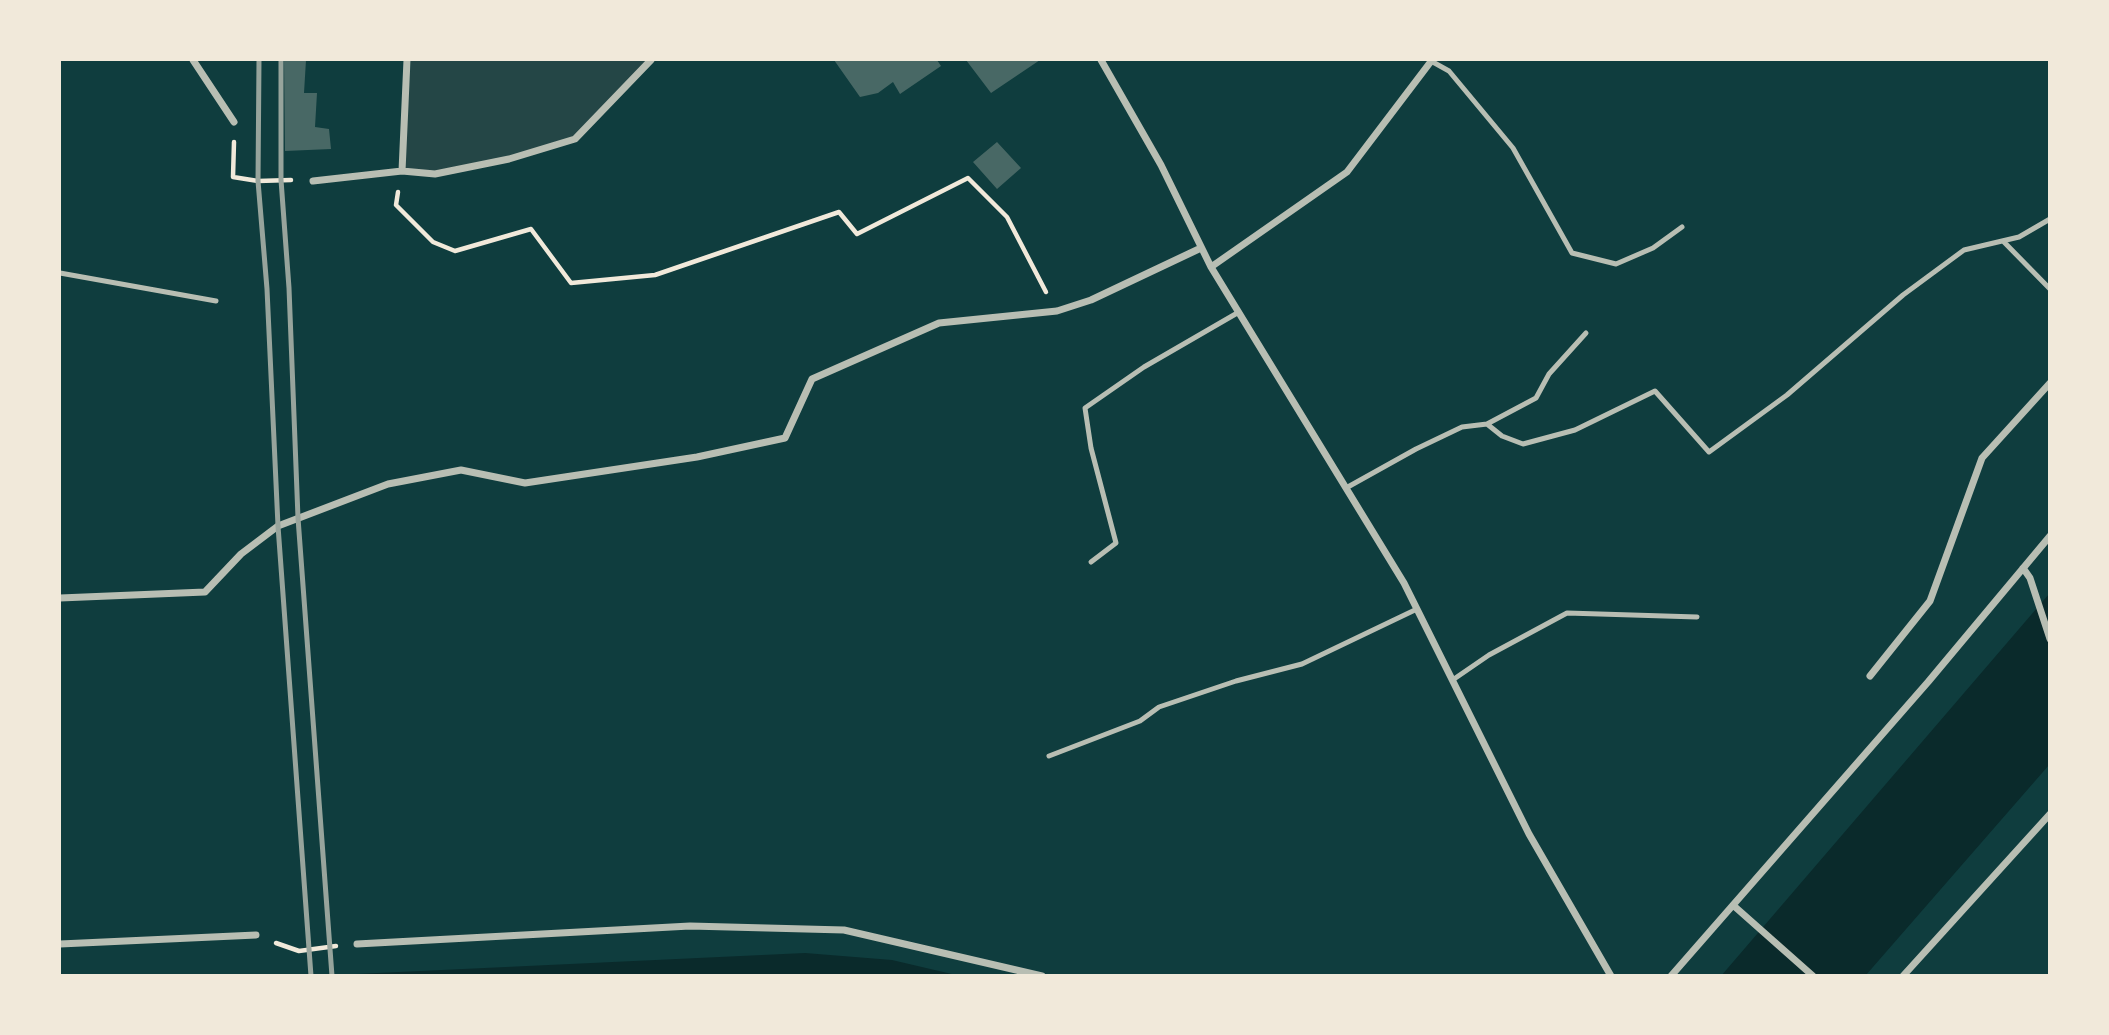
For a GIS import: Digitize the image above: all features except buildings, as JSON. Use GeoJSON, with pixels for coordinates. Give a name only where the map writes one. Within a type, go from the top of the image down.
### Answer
{"type":"FeatureCollection","features":[{"type":"Feature","properties":{"kind":"street"},"geometry":{"type":"LineString","coordinates":[[193,60],[234,122]]}},
{"type":"Feature","properties":{"kind":"street"},"geometry":{"type":"LineString","coordinates":[[402,171],[407,60]]}},
{"type":"Feature","properties":{"kind":"street"},"geometry":{"type":"LineString","coordinates":[[313,181],[402,171],[435,174],[509,159],[575,139],[651,60]]}},
{"type":"Feature","properties":{"kind":"street"},"geometry":{"type":"LineString","coordinates":[[1101,60],[1161,164],[1211,267],[1417,609],[1529,834],[1611,975]]}},
{"type":"Feature","properties":{"kind":"street"},"geometry":{"type":"LineString","coordinates":[[1211,267],[1348,172],[1432,60]]}},
{"type":"Feature","properties":{"kind":"street"},"geometry":{"type":"LineString","coordinates":[[60,598],[205,593],[241,554],[278,526],[388,484],[461,470],[525,483],[696,457],[785,438],[813,379],[939,323],[1057,311],[1129,284],[1201,248]]}},
{"type":"Feature","properties":{"kind":"street"},"geometry":{"type":"LineString","coordinates":[[1870,676],[1930,601],[1982,458],[2049,383]]}},
{"type":"Feature","properties":{"kind":"street"},"geometry":{"type":"LineString","coordinates":[[1671,975],[1734,906],[2049,536]]}},
{"type":"Feature","properties":{"kind":"street"},"geometry":{"type":"LineString","coordinates":[[2023,568],[2030,578],[2049,639]]}},
{"type":"Feature","properties":{"kind":"street"},"geometry":{"type":"LineString","coordinates":[[1903,975],[2049,814]]}},
{"type":"Feature","properties":{"kind":"street"},"geometry":{"type":"LineString","coordinates":[[1734,906],[1812,975]]}},
{"type":"Feature","properties":{"kind":"street"},"geometry":{"type":"LineString","coordinates":[[358,944],[690,926],[845,930],[1042,975]]}},
{"type":"Feature","properties":{"kind":"street"},"geometry":{"type":"LineString","coordinates":[[60,944],[256,935]]}},
{"type":"Feature","properties":{"kind":"lane"},"geometry":{"type":"LineString","coordinates":[[1432,60],[1449,71],[1513,148],[1572,253],[1616,264],[1653,248],[1682,227]]}},
{"type":"Feature","properties":{"kind":"lane"},"geometry":{"type":"LineString","coordinates":[[1487,424],[1502,436],[1523,444],[1575,430],[1655,391],[1709,452],[1787,395],[1903,295],[1964,250],[2019,237],[2049,219]]}},
{"type":"Feature","properties":{"kind":"lane"},"geometry":{"type":"LineString","coordinates":[[2003,241],[2049,289]]}},
{"type":"Feature","properties":{"kind":"lane"},"geometry":{"type":"LineString","coordinates":[[60,273],[216,301]]}},
{"type":"Feature","properties":{"kind":"lane"},"geometry":{"type":"LineString","coordinates":[[1091,562],[1116,543],[1091,448],[1085,408],[1144,367],[1239,312]]}},
{"type":"Feature","properties":{"kind":"lane"},"geometry":{"type":"LineString","coordinates":[[1346,488],[1462,427],[1487,424],[1536,398],[1549,374],[1586,333]]}},
{"type":"Feature","properties":{"kind":"lane"},"geometry":{"type":"LineString","coordinates":[[1049,756],[1140,721],[1159,707],[1236,681],[1302,664],[1417,609]]}},
{"type":"Feature","properties":{"kind":"lane"},"geometry":{"type":"LineString","coordinates":[[1454,679],[1489,655],[1567,613],[1697,617]]}},
{"type":"Feature","properties":{"kind":"path"},"geometry":{"type":"LineString","coordinates":[[234,122],[233,177],[258,181],[313,181]]}},
{"type":"Feature","properties":{"kind":"path"},"geometry":{"type":"LineString","coordinates":[[402,171],[396,205],[433,242],[455,251],[531,229],[571,283],[655,275],[839,212],[857,234],[968,178],[1007,216],[1057,311]]}},
{"type":"Feature","properties":{"kind":"path"},"geometry":{"type":"LineString","coordinates":[[256,935],[299,951],[358,944]]}},
{"type":"Feature","properties":{"kind":"shaded area"},"geometry":{"type":"Polygon","coordinates":[[[411,60],[650,60],[575,139],[509,159],[431,173],[402,171],[411,60]]]}},
{"type":"Feature","properties":{"kind":"shaded area"},"geometry":{"type":"Polygon","coordinates":[[[2049,594],[2049,765],[1866,975],[1721,976],[2049,594]]]}},
{"type":"Feature","properties":{"kind":"shaded area"},"geometry":{"type":"Polygon","coordinates":[[[805,953],[892,960],[956,975],[335,975],[805,953]]]}},
{"type":"Feature","properties":{"kind":"railway"},"geometry":{"type":"LineString","coordinates":[[259,60],[258,181],[267,289],[278,526],[311,976]]}},
{"type":"Feature","properties":{"kind":"railway"},"geometry":{"type":"LineString","coordinates":[[281,60],[281,180],[289,288],[298,518],[332,976]]}}]}
